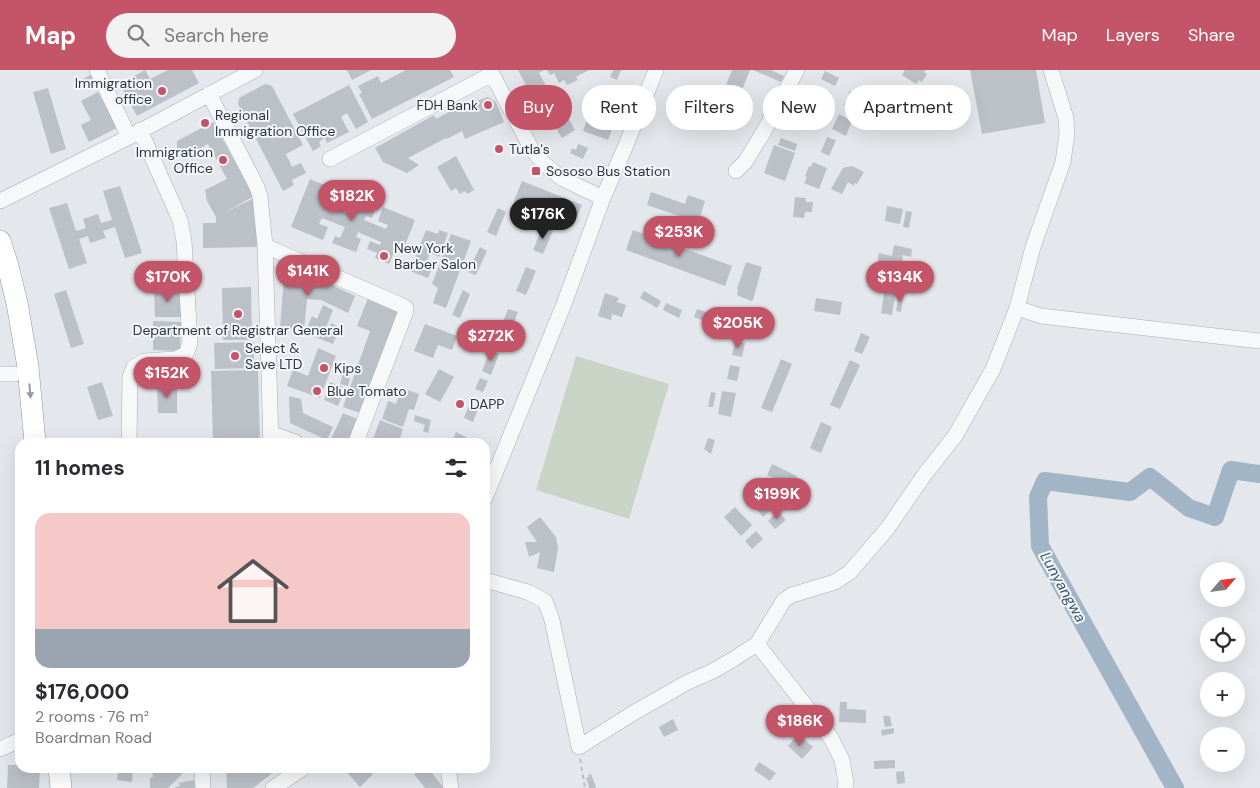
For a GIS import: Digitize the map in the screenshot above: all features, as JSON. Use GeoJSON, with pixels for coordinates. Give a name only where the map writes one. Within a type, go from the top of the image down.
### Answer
{"type":"FeatureCollection","features":[{"type":"Feature","properties":{"kind":"highway"},"geometry":{"type":"LineString","coordinates":[[0,240],[17,303],[28,367],[34,438]]}},
{"type":"Feature","properties":{"kind":"highway"},"geometry":{"type":"LineString","coordinates":[[0,289],[9,327],[7,374],[18,438]]}},
{"type":"Feature","properties":{"kind":"highway"},"geometry":{"type":"LineString","coordinates":[[47,773],[48,788]]}},
{"type":"Feature","properties":{"kind":"highway"},"geometry":{"type":"LineString","coordinates":[[60,773],[61,788]]}},
{"type":"Feature","properties":{"kind":"street"},"geometry":{"type":"LineString","coordinates":[[97,70],[135,133],[180,220],[184,241],[190,343],[186,354],[175,359],[144,361],[134,367],[130,377],[129,438]]}},
{"type":"Feature","properties":{"kind":"street"},"geometry":{"type":"LineString","coordinates":[[0,201],[255,70]]}},
{"type":"Feature","properties":{"kind":"street"},"geometry":{"type":"LineString","coordinates":[[490,486],[564,304],[603,198],[656,70]]}},
{"type":"Feature","properties":{"kind":"street"},"geometry":{"type":"LineString","coordinates":[[736,171],[745,162],[797,70]]}},
{"type":"Feature","properties":{"kind":"street"},"geometry":{"type":"LineString","coordinates":[[490,581],[528,592],[546,601],[552,620],[578,746],[688,682],[713,671],[757,644],[784,600],[792,595],[835,582],[850,572],[887,529],[925,474],[955,436],[992,369],[1017,308],[1033,247],[1063,162],[1067,133],[1066,118],[1051,70]]}},
{"type":"Feature","properties":{"kind":"street"},"geometry":{"type":"LineString","coordinates":[[330,159],[491,72],[531,148],[544,164],[563,179],[603,198]]}},
{"type":"Feature","properties":{"kind":"street"},"geometry":{"type":"LineString","coordinates":[[209,94],[260,196],[265,246],[270,438]]}},
{"type":"Feature","properties":{"kind":"street"},"geometry":{"type":"LineString","coordinates":[[265,246],[406,308],[358,438]]}},
{"type":"Feature","properties":{"kind":"street"},"geometry":{"type":"LineString","coordinates":[[1017,308],[1041,316],[1260,341]]}},
{"type":"Feature","properties":{"kind":"street"},"geometry":{"type":"LineString","coordinates":[[757,644],[831,738],[842,760],[846,783],[845,788]]}},
{"type":"Feature","properties":{"kind":"street"},"geometry":{"type":"LineString","coordinates":[[0,749],[15,742]]}},
{"type":"Feature","properties":{"kind":"street"},"geometry":{"type":"LineString","coordinates":[[202,773],[203,788]]}},
{"type":"Feature","properties":{"kind":"street"},"geometry":{"type":"LineString","coordinates":[[273,788],[296,773]]}},
{"type":"Feature","properties":{"kind":"street"},"geometry":{"type":"LineString","coordinates":[[449,773],[452,788]]}},
{"type":"Feature","properties":{"kind":"path"},"geometry":{"type":"LineString","coordinates":[[578,746],[585,788]]}},
{"type":"Feature","properties":{"kind":"green space"},"geometry":{"type":"Polygon","coordinates":[[[576,356],[669,384],[629,519],[536,490],[576,356]]]}},
{"type":"Feature","properties":{"kind":"building"},"geometry":{"type":"Polygon","coordinates":[[[145,70],[150,79],[168,70],[192,70],[199,83],[137,116],[120,84],[145,70]]]}},
{"type":"Feature","properties":{"kind":"building"},"geometry":{"type":"Polygon","coordinates":[[[347,70],[371,70],[352,80],[347,70]]]}},
{"type":"Feature","properties":{"kind":"building"},"geometry":{"type":"Polygon","coordinates":[[[406,70],[450,70],[454,77],[372,119],[359,94],[362,93],[358,86],[378,76],[381,83],[406,70]]]}},
{"type":"Feature","properties":{"kind":"building"},"geometry":{"type":"Polygon","coordinates":[[[518,70],[544,70],[539,73],[546,85],[526,85],[518,70]]]}},
{"type":"Feature","properties":{"kind":"building"},"geometry":{"type":"Polygon","coordinates":[[[547,70],[589,70],[576,77],[578,80],[567,85],[564,80],[559,83],[554,73],[550,75],[547,70]]]}},
{"type":"Feature","properties":{"kind":"building"},"geometry":{"type":"Polygon","coordinates":[[[613,70],[621,70],[617,80],[610,77],[613,70]]]}},
{"type":"Feature","properties":{"kind":"building"},"geometry":{"type":"Polygon","coordinates":[[[732,70],[750,70],[744,85],[726,85],[732,70]]]}},
{"type":"Feature","properties":{"kind":"building"},"geometry":{"type":"Polygon","coordinates":[[[753,70],[771,70],[784,76],[781,82],[753,70]]]}},
{"type":"Feature","properties":{"kind":"building"},"geometry":{"type":"Polygon","coordinates":[[[905,70],[925,70],[924,72],[927,74],[922,82],[919,80],[916,84],[902,75],[905,70]]]}},
{"type":"Feature","properties":{"kind":"building"},"geometry":{"type":"Polygon","coordinates":[[[970,70],[1036,70],[1045,123],[982,134],[970,70]]]}},
{"type":"Feature","properties":{"kind":"building"},"geometry":{"type":"Polygon","coordinates":[[[825,71],[839,78],[835,86],[821,79],[825,71]]]}},
{"type":"Feature","properties":{"kind":"building"},"geometry":{"type":"Polygon","coordinates":[[[92,74],[95,80],[77,90],[74,84],[92,74]]]}},
{"type":"Feature","properties":{"kind":"building"},"geometry":{"type":"Polygon","coordinates":[[[265,84],[272,86],[303,145],[286,154],[292,167],[301,163],[306,173],[292,180],[294,185],[283,191],[238,104],[239,98],[265,84]]]}},
{"type":"Feature","properties":{"kind":"building"},"geometry":{"type":"Polygon","coordinates":[[[349,85],[368,122],[356,129],[347,113],[341,117],[349,132],[327,143],[325,138],[319,142],[321,146],[313,151],[293,114],[349,85]]]}},
{"type":"Feature","properties":{"kind":"building"},"geometry":{"type":"Polygon","coordinates":[[[48,88],[66,149],[51,154],[33,92],[48,88]]]}},
{"type":"Feature","properties":{"kind":"building"},"geometry":{"type":"Polygon","coordinates":[[[98,92],[117,128],[89,142],[81,125],[91,120],[81,101],[98,92]]]}},
{"type":"Feature","properties":{"kind":"building"},"geometry":{"type":"Polygon","coordinates":[[[488,97],[496,102],[504,122],[465,139],[462,131],[446,138],[408,158],[419,165],[407,173],[383,162],[375,148],[434,115],[436,119],[454,109],[488,97]]]}},
{"type":"Feature","properties":{"kind":"building"},"geometry":{"type":"Polygon","coordinates":[[[839,114],[845,117],[845,130],[848,130],[846,136],[834,130],[839,114]]]}},
{"type":"Feature","properties":{"kind":"building"},"geometry":{"type":"Polygon","coordinates":[[[213,122],[254,196],[224,213],[256,197],[257,247],[203,248],[203,223],[216,223],[216,217],[207,201],[205,190],[227,179],[208,144],[185,156],[177,149],[177,141],[213,122]]]}},
{"type":"Feature","properties":{"kind":"building"},"geometry":{"type":"Polygon","coordinates":[[[572,125],[575,130],[562,138],[557,130],[572,130],[572,125]]]}},
{"type":"Feature","properties":{"kind":"building"},"geometry":{"type":"Polygon","coordinates":[[[583,130],[612,130],[608,140],[583,130]]]}},
{"type":"Feature","properties":{"kind":"building"},"geometry":{"type":"Polygon","coordinates":[[[827,137],[836,140],[829,156],[821,152],[827,137]]]}},
{"type":"Feature","properties":{"kind":"building"},"geometry":{"type":"Polygon","coordinates":[[[781,138],[797,144],[795,151],[778,145],[781,138]]]}},
{"type":"Feature","properties":{"kind":"building"},"geometry":{"type":"Polygon","coordinates":[[[578,144],[588,148],[583,159],[570,153],[572,148],[576,150],[578,144]]]}},
{"type":"Feature","properties":{"kind":"building"},"geometry":{"type":"Polygon","coordinates":[[[774,145],[795,153],[785,181],[764,173],[774,145]]]}},
{"type":"Feature","properties":{"kind":"building"},"geometry":{"type":"Polygon","coordinates":[[[456,156],[474,190],[467,194],[465,191],[460,194],[456,188],[451,191],[437,167],[456,156]]]}},
{"type":"Feature","properties":{"kind":"building"},"geometry":{"type":"Polygon","coordinates":[[[813,162],[827,168],[819,189],[804,183],[809,166],[811,167],[813,162]]]}},
{"type":"Feature","properties":{"kind":"building"},"geometry":{"type":"Polygon","coordinates":[[[852,166],[864,172],[857,184],[855,183],[854,186],[848,182],[842,194],[831,189],[843,168],[852,166]]]}},
{"type":"Feature","properties":{"kind":"building"},"geometry":{"type":"Polygon","coordinates":[[[310,179],[341,192],[336,204],[328,200],[326,205],[350,215],[352,210],[342,206],[347,194],[377,206],[372,218],[366,216],[364,220],[386,229],[388,225],[378,221],[383,207],[415,220],[402,253],[395,250],[389,264],[375,258],[377,253],[367,249],[370,241],[380,245],[381,242],[358,232],[356,237],[361,239],[356,252],[332,243],[335,236],[340,238],[345,227],[322,218],[319,224],[328,227],[323,240],[291,227],[310,179]]]}},
{"type":"Feature","properties":{"kind":"building"},"geometry":{"type":"Polygon","coordinates":[[[522,181],[582,205],[573,225],[514,201],[522,181]]]}},
{"type":"Feature","properties":{"kind":"building"},"geometry":{"type":"Polygon","coordinates":[[[120,186],[142,253],[125,258],[115,227],[103,231],[106,238],[90,243],[88,236],[79,239],[87,263],[69,269],[49,208],[67,203],[76,231],[86,228],[83,219],[98,214],[101,223],[112,220],[103,191],[120,186]]]}},
{"type":"Feature","properties":{"kind":"building"},"geometry":{"type":"Polygon","coordinates":[[[651,192],[685,204],[688,195],[705,201],[695,233],[676,226],[679,216],[647,205],[651,192]]]}},
{"type":"Feature","properties":{"kind":"building"},"geometry":{"type":"Polygon","coordinates":[[[795,197],[806,198],[806,202],[813,202],[812,212],[805,212],[804,218],[793,217],[795,197]]]}},
{"type":"Feature","properties":{"kind":"building"},"geometry":{"type":"Polygon","coordinates":[[[887,206],[903,209],[900,224],[885,221],[887,206]]]}},
{"type":"Feature","properties":{"kind":"building"},"geometry":{"type":"Polygon","coordinates":[[[498,208],[506,212],[496,236],[487,232],[498,208]]]}},
{"type":"Feature","properties":{"kind":"building"},"geometry":{"type":"Polygon","coordinates":[[[906,211],[912,212],[909,228],[903,227],[906,211]]]}},
{"type":"Feature","properties":{"kind":"building"},"geometry":{"type":"Polygon","coordinates":[[[543,226],[553,231],[543,254],[533,250],[543,226]]]}},
{"type":"Feature","properties":{"kind":"building"},"geometry":{"type":"Polygon","coordinates":[[[426,230],[438,234],[439,230],[448,233],[439,257],[430,253],[425,265],[432,268],[428,278],[410,271],[426,230]]]}},
{"type":"Feature","properties":{"kind":"building"},"geometry":{"type":"Polygon","coordinates":[[[633,230],[732,266],[725,286],[626,250],[633,230]]]}},
{"type":"Feature","properties":{"kind":"building"},"geometry":{"type":"Polygon","coordinates":[[[451,234],[471,241],[446,308],[433,303],[438,288],[432,284],[451,234]]]}},
{"type":"Feature","properties":{"kind":"building"},"geometry":{"type":"Polygon","coordinates":[[[894,245],[912,249],[911,257],[903,255],[901,268],[877,264],[879,253],[892,256],[894,245]]]}},
{"type":"Feature","properties":{"kind":"building"},"geometry":{"type":"Polygon","coordinates":[[[480,247],[487,251],[476,275],[468,272],[480,247]]]}},
{"type":"Feature","properties":{"kind":"building"},"geometry":{"type":"Polygon","coordinates":[[[746,262],[762,267],[753,300],[751,301],[737,295],[737,289],[746,262]]]}},
{"type":"Feature","properties":{"kind":"building"},"geometry":{"type":"Polygon","coordinates":[[[292,266],[355,296],[348,313],[321,300],[307,299],[304,330],[280,328],[284,276],[292,266]]]}},
{"type":"Feature","properties":{"kind":"building"},"geometry":{"type":"Polygon","coordinates":[[[526,267],[536,271],[526,295],[516,291],[526,267]]]}},
{"type":"Feature","properties":{"kind":"building"},"geometry":{"type":"Polygon","coordinates":[[[885,286],[896,288],[892,315],[881,313],[885,286]]]}},
{"type":"Feature","properties":{"kind":"building"},"geometry":{"type":"Polygon","coordinates":[[[251,287],[252,340],[223,340],[222,288],[251,287]]]}},
{"type":"Feature","properties":{"kind":"building"},"geometry":{"type":"Polygon","coordinates":[[[181,288],[182,317],[155,317],[154,289],[181,288]]]}},
{"type":"Feature","properties":{"kind":"building"},"geometry":{"type":"Polygon","coordinates":[[[66,290],[84,344],[71,348],[54,294],[66,290]]]}},
{"type":"Feature","properties":{"kind":"building"},"geometry":{"type":"Polygon","coordinates":[[[463,290],[470,294],[460,318],[452,315],[463,290]]]}},
{"type":"Feature","properties":{"kind":"building"},"geometry":{"type":"Polygon","coordinates":[[[644,291],[661,301],[657,308],[640,298],[644,291]]]}},
{"type":"Feature","properties":{"kind":"building"},"geometry":{"type":"Polygon","coordinates":[[[605,293],[619,298],[617,302],[626,305],[622,317],[612,314],[611,320],[598,316],[605,293]]]}},
{"type":"Feature","properties":{"kind":"building"},"geometry":{"type":"Polygon","coordinates":[[[899,294],[904,295],[901,312],[896,311],[899,294]]]}},
{"type":"Feature","properties":{"kind":"building"},"geometry":{"type":"Polygon","coordinates":[[[368,298],[395,308],[398,315],[363,414],[343,407],[370,331],[357,326],[368,298]]]}},
{"type":"Feature","properties":{"kind":"building"},"geometry":{"type":"Polygon","coordinates":[[[816,298],[842,302],[840,315],[814,311],[816,298]]]}},
{"type":"Feature","properties":{"kind":"building"},"geometry":{"type":"Polygon","coordinates":[[[666,303],[682,310],[679,318],[663,310],[666,303]]]}},
{"type":"Feature","properties":{"kind":"building"},"geometry":{"type":"Polygon","coordinates":[[[323,305],[333,310],[324,332],[327,333],[331,323],[340,327],[333,344],[305,333],[312,316],[317,319],[323,305]]]}},
{"type":"Feature","properties":{"kind":"building"},"geometry":{"type":"Polygon","coordinates":[[[508,309],[518,312],[508,338],[498,334],[508,309]]]}},
{"type":"Feature","properties":{"kind":"building"},"geometry":{"type":"Polygon","coordinates":[[[697,309],[712,314],[709,323],[694,317],[697,309]]]}},
{"type":"Feature","properties":{"kind":"building"},"geometry":{"type":"Polygon","coordinates":[[[736,320],[749,323],[747,331],[735,329],[736,320]]]}},
{"type":"Feature","properties":{"kind":"building"},"geometry":{"type":"Polygon","coordinates":[[[153,321],[181,322],[180,351],[153,350],[153,321]]]}},
{"type":"Feature","properties":{"kind":"building"},"geometry":{"type":"Polygon","coordinates":[[[425,324],[457,336],[452,350],[438,345],[433,358],[414,351],[425,324]]]}},
{"type":"Feature","properties":{"kind":"building"},"geometry":{"type":"Polygon","coordinates":[[[861,333],[870,337],[862,354],[854,351],[861,333]]]}},
{"type":"Feature","properties":{"kind":"building"},"geometry":{"type":"Polygon","coordinates":[[[735,341],[745,343],[742,357],[732,355],[735,341]]]}},
{"type":"Feature","properties":{"kind":"building"},"geometry":{"type":"Polygon","coordinates":[[[254,342],[254,368],[215,369],[214,343],[254,342]]]}},
{"type":"Feature","properties":{"kind":"building"},"geometry":{"type":"Polygon","coordinates":[[[318,348],[336,356],[320,398],[287,386],[293,370],[308,376],[318,348]]]}},
{"type":"Feature","properties":{"kind":"building"},"geometry":{"type":"Polygon","coordinates":[[[490,350],[499,354],[491,375],[482,371],[490,350]]]}},
{"type":"Feature","properties":{"kind":"building"},"geometry":{"type":"Polygon","coordinates":[[[781,359],[792,364],[772,412],[761,408],[781,359]]]}},
{"type":"Feature","properties":{"kind":"building"},"geometry":{"type":"Polygon","coordinates":[[[850,360],[860,365],[840,409],[830,405],[850,360]]]}},
{"type":"Feature","properties":{"kind":"building"},"geometry":{"type":"Polygon","coordinates":[[[730,365],[740,367],[737,381],[727,379],[730,365]]]}},
{"type":"Feature","properties":{"kind":"building"},"geometry":{"type":"Polygon","coordinates":[[[439,369],[454,377],[440,402],[425,394],[439,369]]]}},
{"type":"Feature","properties":{"kind":"building"},"geometry":{"type":"Polygon","coordinates":[[[258,370],[260,438],[213,438],[211,371],[258,370]]]}},
{"type":"Feature","properties":{"kind":"building"},"geometry":{"type":"Polygon","coordinates":[[[343,374],[350,379],[348,386],[340,384],[343,374]]]}},
{"type":"Feature","properties":{"kind":"building"},"geometry":{"type":"Polygon","coordinates":[[[480,378],[488,381],[483,392],[475,389],[480,378]]]}},
{"type":"Feature","properties":{"kind":"building"},"geometry":{"type":"Polygon","coordinates":[[[102,382],[113,416],[98,420],[87,387],[102,382]]]}},
{"type":"Feature","properties":{"kind":"building"},"geometry":{"type":"Polygon","coordinates":[[[330,382],[348,389],[347,392],[343,393],[338,406],[324,400],[330,382]]]}},
{"type":"Feature","properties":{"kind":"building"},"geometry":{"type":"Polygon","coordinates":[[[157,386],[177,386],[177,413],[158,413],[157,386]]]}},
{"type":"Feature","properties":{"kind":"building"},"geometry":{"type":"Polygon","coordinates":[[[402,388],[419,394],[414,410],[409,409],[403,427],[382,419],[388,401],[396,404],[402,388]]]}},
{"type":"Feature","properties":{"kind":"building"},"geometry":{"type":"Polygon","coordinates":[[[722,391],[736,393],[731,417],[718,414],[722,391]]]}},
{"type":"Feature","properties":{"kind":"building"},"geometry":{"type":"Polygon","coordinates":[[[711,392],[716,393],[713,407],[708,407],[711,392]]]}},
{"type":"Feature","properties":{"kind":"building"},"geometry":{"type":"Polygon","coordinates":[[[289,396],[301,399],[303,413],[333,427],[328,438],[323,438],[290,423],[289,396]]]}},
{"type":"Feature","properties":{"kind":"building"},"geometry":{"type":"Polygon","coordinates":[[[469,406],[478,409],[473,422],[464,418],[469,406]]]}},
{"type":"Feature","properties":{"kind":"building"},"geometry":{"type":"Polygon","coordinates":[[[343,413],[362,421],[354,438],[331,438],[343,413]]]}},
{"type":"Feature","properties":{"kind":"building"},"geometry":{"type":"Polygon","coordinates":[[[415,415],[431,420],[428,433],[423,431],[425,425],[414,421],[415,415]]]}},
{"type":"Feature","properties":{"kind":"building"},"geometry":{"type":"Polygon","coordinates":[[[380,420],[403,429],[400,438],[373,438],[380,420]]]}},
{"type":"Feature","properties":{"kind":"building"},"geometry":{"type":"Polygon","coordinates":[[[821,422],[832,427],[821,453],[810,448],[821,422]]]}},
{"type":"Feature","properties":{"kind":"building"},"geometry":{"type":"Polygon","coordinates":[[[456,432],[466,437],[466,438],[454,438],[456,432]]]}},
{"type":"Feature","properties":{"kind":"building"},"geometry":{"type":"Polygon","coordinates":[[[708,438],[715,440],[711,454],[704,449],[708,438]]]}},
{"type":"Feature","properties":{"kind":"building"},"geometry":{"type":"Polygon","coordinates":[[[772,464],[797,476],[792,486],[767,475],[772,464]]]}},
{"type":"Feature","properties":{"kind":"building"},"geometry":{"type":"Polygon","coordinates":[[[757,487],[774,508],[763,517],[746,496],[757,487]]]}},
{"type":"Feature","properties":{"kind":"building"},"geometry":{"type":"Polygon","coordinates":[[[735,507],[752,525],[741,536],[724,517],[735,507]]]}},
{"type":"Feature","properties":{"kind":"building"},"geometry":{"type":"Polygon","coordinates":[[[778,511],[786,520],[775,529],[768,521],[778,511]]]}},
{"type":"Feature","properties":{"kind":"building"},"geometry":{"type":"Polygon","coordinates":[[[540,517],[556,537],[558,548],[554,572],[537,568],[540,552],[529,557],[525,542],[537,542],[527,527],[540,517]]]}},
{"type":"Feature","properties":{"kind":"building"},"geometry":{"type":"Polygon","coordinates":[[[756,531],[763,539],[752,549],[745,541],[756,531]]]}},
{"type":"Feature","properties":{"kind":"building"},"geometry":{"type":"Polygon","coordinates":[[[840,702],[847,702],[847,709],[866,710],[866,723],[839,722],[840,702]]]}},
{"type":"Feature","properties":{"kind":"building"},"geometry":{"type":"Polygon","coordinates":[[[883,716],[890,716],[892,726],[885,727],[883,716]]]}},
{"type":"Feature","properties":{"kind":"building"},"geometry":{"type":"Polygon","coordinates":[[[673,719],[678,730],[664,737],[659,727],[673,719]]]}},
{"type":"Feature","properties":{"kind":"building"},"geometry":{"type":"Polygon","coordinates":[[[894,728],[894,733],[882,736],[881,730],[894,728]]]}},
{"type":"Feature","properties":{"kind":"building"},"geometry":{"type":"Polygon","coordinates":[[[798,734],[813,747],[802,759],[788,746],[798,734]]]}},
{"type":"Feature","properties":{"kind":"building"},"geometry":{"type":"Polygon","coordinates":[[[895,760],[895,768],[874,769],[874,761],[895,760]]]}},
{"type":"Feature","properties":{"kind":"building"},"geometry":{"type":"Polygon","coordinates":[[[759,762],[776,773],[770,781],[754,770],[759,762]]]}},
{"type":"Feature","properties":{"kind":"building"},"geometry":{"type":"Polygon","coordinates":[[[8,765],[15,765],[15,773],[40,773],[39,788],[7,788],[8,765]]]}},
{"type":"Feature","properties":{"kind":"building"},"geometry":{"type":"Polygon","coordinates":[[[904,771],[905,783],[897,784],[896,772],[904,771]]]}},
{"type":"Feature","properties":{"kind":"building"},"geometry":{"type":"Polygon","coordinates":[[[118,773],[133,773],[132,782],[117,780],[118,773]]]}},
{"type":"Feature","properties":{"kind":"building"},"geometry":{"type":"Polygon","coordinates":[[[153,773],[183,773],[168,788],[150,788],[150,778],[153,777],[153,773]]]}},
{"type":"Feature","properties":{"kind":"building"},"geometry":{"type":"Polygon","coordinates":[[[226,773],[272,773],[253,788],[227,788],[226,773]]]}},
{"type":"Feature","properties":{"kind":"building"},"geometry":{"type":"Polygon","coordinates":[[[347,773],[373,774],[360,787],[347,773]]]}},
{"type":"Feature","properties":{"kind":"building"},"geometry":{"type":"Polygon","coordinates":[[[432,773],[444,788],[425,788],[414,774],[432,773]]]}},
{"type":"Feature","properties":{"kind":"building"},"geometry":{"type":"Polygon","coordinates":[[[591,774],[596,788],[589,788],[586,778],[591,774]]]}},
{"type":"Feature","properties":{"kind":"building"},"geometry":{"type":"Polygon","coordinates":[[[194,780],[195,788],[175,788],[180,786],[179,783],[194,780]]]}},
{"type":"Feature","properties":{"kind":"waterway","name":"Lunyangwa"},"geometry":{"type":"LineString","coordinates":[[1175,788],[1040,546],[1038,497],[1045,481],[1130,492],[1150,477],[1189,508],[1215,517],[1231,470],[1260,474]]}},
{"type":"Feature","properties":{"kind":"place","name":"Immigration office"},"geometry":{"type":"Point","coordinates":[162,91]}},
{"type":"Feature","properties":{"kind":"place","name":"FDH Bank"},"geometry":{"type":"Point","coordinates":[488,105]}},
{"type":"Feature","properties":{"kind":"place","name":"Regional Immigration Office"},"geometry":{"type":"Point","coordinates":[205,123]}},
{"type":"Feature","properties":{"kind":"place","name":"Tutla's"},"geometry":{"type":"Point","coordinates":[499,149]}},
{"type":"Feature","properties":{"kind":"place","name":"Immigration Office"},"geometry":{"type":"Point","coordinates":[223,160]}},
{"type":"Feature","properties":{"kind":"place","name":"Sososo Bus Station"},"geometry":{"type":"Point","coordinates":[536,171]}},
{"type":"Feature","properties":{"kind":"place","name":"New York Barber Salon"},"geometry":{"type":"Point","coordinates":[384,256]}},
{"type":"Feature","properties":{"kind":"place","name":"Department of Registrar General"},"geometry":{"type":"Point","coordinates":[238,314]}},
{"type":"Feature","properties":{"kind":"place","name":"Select & Save LTD"},"geometry":{"type":"Point","coordinates":[235,356]}},
{"type":"Feature","properties":{"kind":"place","name":"Kips"},"geometry":{"type":"Point","coordinates":[324,368]}},
{"type":"Feature","properties":{"kind":"place","name":"Blue Tomato"},"geometry":{"type":"Point","coordinates":[317,391]}},
{"type":"Feature","properties":{"kind":"place","name":"DAPP"},"geometry":{"type":"Point","coordinates":[460,404]}}]}
